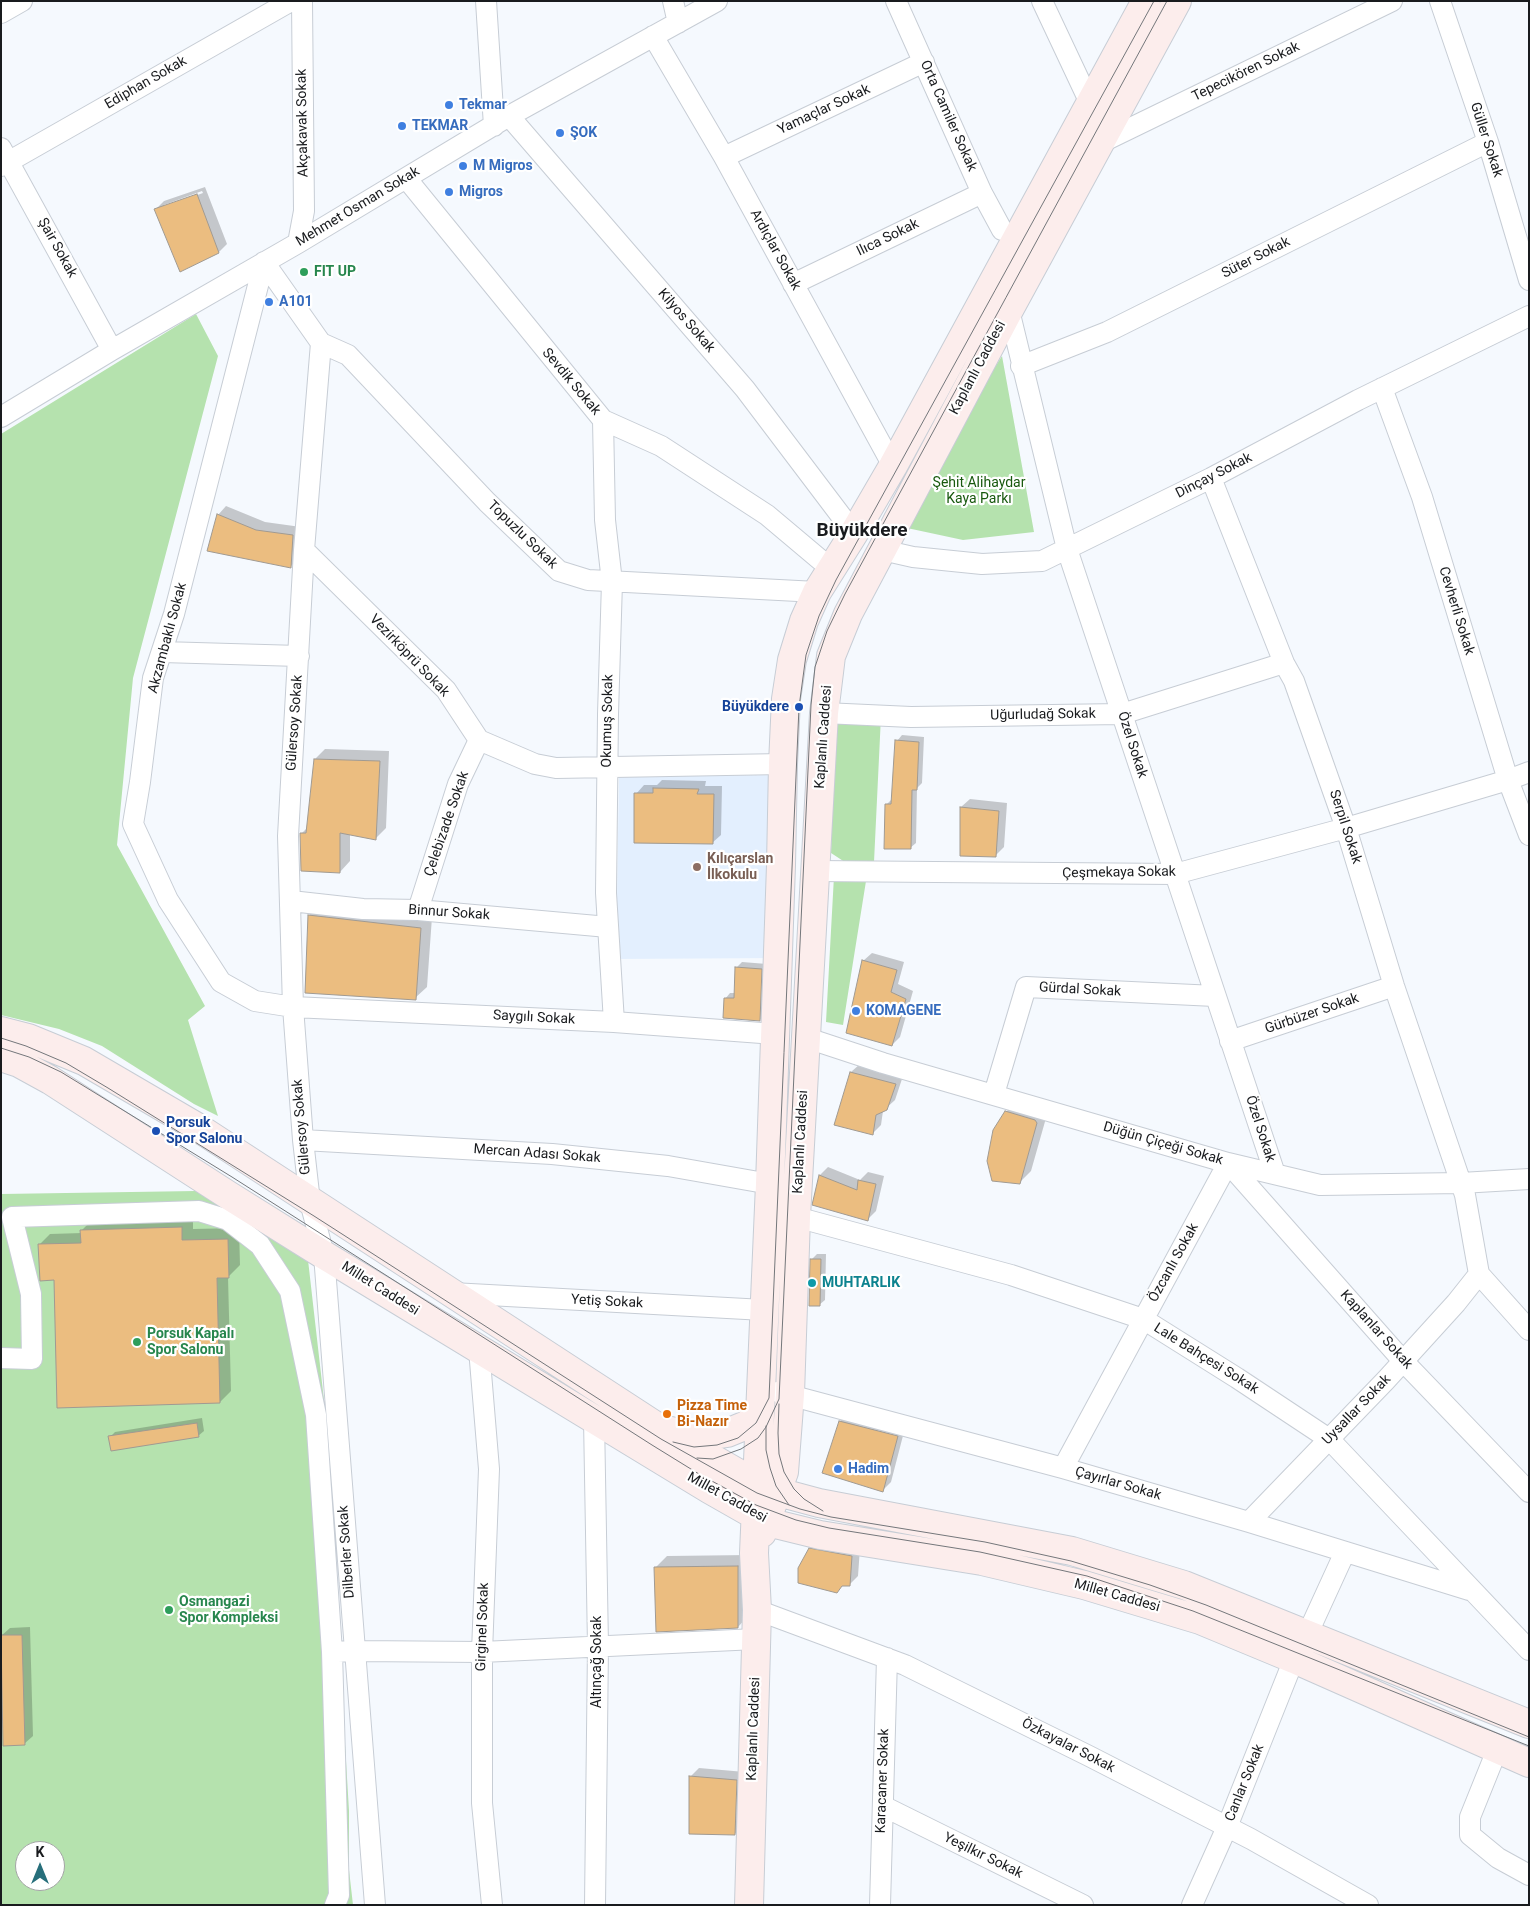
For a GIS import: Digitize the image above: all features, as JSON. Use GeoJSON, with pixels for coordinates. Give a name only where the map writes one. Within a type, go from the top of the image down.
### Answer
{"type":"FeatureCollection","features":[{"type":"Feature","properties":{"kind":"main road","name":"Kaplanlı Caddesi"},"geometry":{"type":"LineString","coordinates":[[749,1905],[757,1610],[754,1553],[768,1488],[761,1397],[770,1184],[783,764],[786,699],[792,660],[804,621],[817,592],[893,466],[1146,1]]}},
{"type":"Feature","properties":{"kind":"main road","name":"Kaplanlı Caddesi"},"geometry":{"type":"LineString","coordinates":[[768,1488],[784,1472],[790,1394],[796,1217],[815,871],[824,713],[831,656],[848,614],[1009,310],[1177,1]]}},
{"type":"Feature","properties":{"kind":"main road","name":"Millet Caddesi"},"geometry":{"type":"LineString","coordinates":[[1,1031],[28,1038],[84,1061],[196,1127],[659,1428],[768,1488],[819,1504],[1072,1551],[1184,1586],[1529,1724]]}},
{"type":"Feature","properties":{"kind":"main road","name":"Millet Caddesi"},"geometry":{"type":"LineString","coordinates":[[1,1057],[19,1063],[50,1080],[228,1195],[761,1519],[820,1534],[982,1561],[1084,1585],[1200,1620],[1294,1659],[1529,1763]]}},
{"type":"Feature","properties":{"kind":"main road","name":"Millet Caddesi"},"geometry":{"type":"LineString","coordinates":[[659,1428],[683,1434],[707,1436],[727,1433],[749,1424],[761,1397]]}},
{"type":"Feature","properties":{"kind":"street"},"geometry":{"type":"LineString","coordinates":[[1,13],[22,1]]}},
{"type":"Feature","properties":{"kind":"street","name":"Ediphan Sokak"},"geometry":{"type":"LineString","coordinates":[[4,158],[291,1]]}},
{"type":"Feature","properties":{"kind":"street","name":"Akçakavak Sokak"},"geometry":{"type":"LineString","coordinates":[[298,243],[304,211],[302,1]]}},
{"type":"Feature","properties":{"kind":"street"},"geometry":{"type":"LineString","coordinates":[[486,1],[501,121]]}},
{"type":"Feature","properties":{"kind":"street"},"geometry":{"type":"LineString","coordinates":[[673,1],[678,23]]}},
{"type":"Feature","properties":{"kind":"street","name":"Mehmet Osman Sokak"},"geometry":{"type":"LineString","coordinates":[[1,417],[112,350],[298,243],[501,121],[718,1]]}},
{"type":"Feature","properties":{"kind":"street","name":"Orta Camiler Sokak"},"geometry":{"type":"LineString","coordinates":[[896,1],[982,192],[1002,230]]}},
{"type":"Feature","properties":{"kind":"street"},"geometry":{"type":"LineString","coordinates":[[1042,1],[1090,103]]}},
{"type":"Feature","properties":{"kind":"street","name":"Tepecikören Sokak"},"geometry":{"type":"LineString","coordinates":[[1100,144],[1392,1]]}},
{"type":"Feature","properties":{"kind":"street","name":"Güller Sokak"},"geometry":{"type":"LineString","coordinates":[[1440,1],[1488,142],[1529,280]]}},
{"type":"Feature","properties":{"kind":"street","name":"Ardıçlar Sokak"},"geometry":{"type":"LineString","coordinates":[[653,36],[724,157],[893,466]]}},
{"type":"Feature","properties":{"kind":"street","name":"Yamaçlar Sokak"},"geometry":{"type":"LineString","coordinates":[[724,157],[924,62]]}},
{"type":"Feature","properties":{"kind":"street","name":"Kilyos Sokak"},"geometry":{"type":"LineString","coordinates":[[501,121],[745,389],[854,533]]}},
{"type":"Feature","properties":{"kind":"street","name":"Süter Sokak"},"geometry":{"type":"LineString","coordinates":[[1021,366],[1107,332],[1488,142]]}},
{"type":"Feature","properties":{"kind":"street","name":"Şair Sokak"},"geometry":{"type":"LineString","coordinates":[[4,158],[112,350]]}},
{"type":"Feature","properties":{"kind":"street","name":"Sevdik Sokak"},"geometry":{"type":"LineString","coordinates":[[406,178],[603,420],[661,446],[767,515],[830,568]]}},
{"type":"Feature","properties":{"kind":"street","name":"Ilıca Sokak"},"geometry":{"type":"LineString","coordinates":[[793,284],[982,192]]}},
{"type":"Feature","properties":{"kind":"street"},"geometry":{"type":"LineString","coordinates":[[264,262],[321,343]]}},
{"type":"Feature","properties":{"kind":"street","name":"Akzambaklı Sokak"},"geometry":{"type":"LineString","coordinates":[[264,262],[174,614],[153,678],[133,824],[168,900],[222,982],[255,1001],[293,1008]]}},
{"type":"Feature","properties":{"kind":"street","name":"Özel Sokak"},"geometry":{"type":"LineString","coordinates":[[1009,310],[1021,366],[1067,549],[1275,1174]]}},
{"type":"Feature","properties":{"kind":"street","name":"Dinçay Sokak"},"geometry":{"type":"LineString","coordinates":[[882,550],[913,557],[982,564],[1042,562],[1210,478],[1382,388],[1529,316]]}},
{"type":"Feature","properties":{"kind":"street","name":"Gülersoy Sokak"},"geometry":{"type":"LineString","coordinates":[[310,1202],[302,1140],[293,1008],[288,836],[304,550],[321,343]]}},
{"type":"Feature","properties":{"kind":"street","name":"Topuzlu Sokak"},"geometry":{"type":"LineString","coordinates":[[321,343],[348,355],[487,502],[559,571],[588,580],[612,582],[817,592]]}},
{"type":"Feature","properties":{"kind":"street","name":"Cevherli Sokak"},"geometry":{"type":"LineString","coordinates":[[1382,388],[1422,497],[1508,780],[1529,836]]}},
{"type":"Feature","properties":{"kind":"street","name":"Okumuş Sokak"},"geometry":{"type":"LineString","coordinates":[[603,420],[604,520],[612,582],[606,893],[614,1022]]}},
{"type":"Feature","properties":{"kind":"street","name":"Serpil Sokak"},"geometry":{"type":"LineString","coordinates":[[1210,478],[1284,663],[1294,681],[1346,828],[1394,986],[1461,1182]]}},
{"type":"Feature","properties":{"kind":"street","name":"Vezirköprü Sokak"},"geometry":{"type":"LineString","coordinates":[[304,550],[446,690],[479,740]]}},
{"type":"Feature","properties":{"kind":"street"},"geometry":{"type":"LineString","coordinates":[[162,652],[299,656]]}},
{"type":"Feature","properties":{"kind":"street","name":"Uğurludağ Sokak"},"geometry":{"type":"LineString","coordinates":[[824,713],[911,717],[1122,714],[1284,663]]}},
{"type":"Feature","properties":{"kind":"street"},"geometry":{"type":"LineString","coordinates":[[479,740],[535,764],[556,768],[608,769],[783,764]]}},
{"type":"Feature","properties":{"kind":"street","name":"Çelebizade Sokak"},"geometry":{"type":"LineString","coordinates":[[418,910],[458,784],[479,740]]}},
{"type":"Feature","properties":{"kind":"street","name":"Çeşmekaya Sokak"},"geometry":{"type":"LineString","coordinates":[[815,871],[1175,874],[1346,828],[1508,780],[1529,772]]}},
{"type":"Feature","properties":{"kind":"street","name":"Binnur Sokak"},"geometry":{"type":"LineString","coordinates":[[291,901],[363,909],[418,910],[608,927]]}},
{"type":"Feature","properties":{"kind":"street","name":"Gürbüzer Sokak"},"geometry":{"type":"LineString","coordinates":[[1230,1041],[1394,986]]}},
{"type":"Feature","properties":{"kind":"street","name":"Gürdal Sokak"},"geometry":{"type":"LineString","coordinates":[[994,1094],[1026,987],[1215,996]]}},
{"type":"Feature","properties":{"kind":"street","name":"Saygılı Sokak"},"geometry":{"type":"LineString","coordinates":[[293,1008],[614,1022],[775,1034]]}},
{"type":"Feature","properties":{"kind":"street","name":"Düğün Çiçeği Sokak"},"geometry":{"type":"LineString","coordinates":[[807,1038],[883,1063],[1228,1163],[1320,1185],[1529,1180]]}},
{"type":"Feature","properties":{"kind":"street","name":"Mercan Adası Sokak"},"geometry":{"type":"LineString","coordinates":[[302,1140],[552,1154],[668,1166],[770,1184]]}},
{"type":"Feature","properties":{"kind":"street","name":"Özcanlı Sokak"},"geometry":{"type":"LineString","coordinates":[[1062,1468],[1228,1163]]}},
{"type":"Feature","properties":{"kind":"street","name":"Kaplanlar Sokak"},"geometry":{"type":"LineString","coordinates":[[1228,1163],[1403,1361],[1529,1492]]}},
{"type":"Feature","properties":{"kind":"street"},"geometry":{"type":"LineString","coordinates":[[1461,1182],[1479,1274],[1529,1330]]}},
{"type":"Feature","properties":{"kind":"street","name":"Dilberler Sokak"},"geometry":{"type":"LineString","coordinates":[[310,1202],[324,1254],[375,1905]]}},
{"type":"Feature","properties":{"kind":"street"},"geometry":{"type":"LineString","coordinates":[[1,1358],[32,1359],[31,1294],[12,1217],[199,1211],[228,1220],[260,1245],[290,1291],[316,1416],[332,1652],[339,1895],[335,1905]]}},
{"type":"Feature","properties":{"kind":"street","name":"Lale Bahçesi Sokak"},"geometry":{"type":"LineString","coordinates":[[796,1217],[1011,1275],[1143,1319],[1329,1439],[1529,1650]]}},
{"type":"Feature","properties":{"kind":"street","name":"Uysallar Sokak"},"geometry":{"type":"LineString","coordinates":[[1249,1522],[1403,1361],[1456,1303],[1479,1274]]}},
{"type":"Feature","properties":{"kind":"street","name":"Yetiş Sokak"},"geometry":{"type":"LineString","coordinates":[[450,1293],[764,1310]]}},
{"type":"Feature","properties":{"kind":"street","name":"Girginel Sokak"},"geometry":{"type":"LineString","coordinates":[[479,1349],[489,1469],[482,1652],[482,1803],[492,1905]]}},
{"type":"Feature","properties":{"kind":"street","name":"Çayırlar Sokak"},"geometry":{"type":"LineString","coordinates":[[761,1397],[790,1394],[1062,1468],[1249,1522],[1471,1590]]}},
{"type":"Feature","properties":{"kind":"street","name":"Altınçağ Sokak"},"geometry":{"type":"LineString","coordinates":[[594,1419],[598,1646],[595,1905]]}},
{"type":"Feature","properties":{"kind":"street"},"geometry":{"type":"LineString","coordinates":[[1307,1635],[1345,1552]]}},
{"type":"Feature","properties":{"kind":"street","name":"Özkayalar Sokak"},"geometry":{"type":"LineString","coordinates":[[757,1610],[905,1665],[1080,1751],[1227,1827],[1368,1905]]}},
{"type":"Feature","properties":{"kind":"street"},"geometry":{"type":"LineString","coordinates":[[332,1652],[355,1650],[482,1652],[756,1639]]}},
{"type":"Feature","properties":{"kind":"street","name":"Karacaner Sokak"},"geometry":{"type":"LineString","coordinates":[[880,1905],[887,1658]]}},
{"type":"Feature","properties":{"kind":"street","name":"Canlar Sokak"},"geometry":{"type":"LineString","coordinates":[[1192,1905],[1227,1827],[1294,1659]]}},
{"type":"Feature","properties":{"kind":"street"},"geometry":{"type":"LineString","coordinates":[[1497,1750],[1470,1817],[1470,1835],[1498,1858],[1529,1875]]}},
{"type":"Feature","properties":{"kind":"street","name":"Yeşilkır Sokak"},"geometry":{"type":"LineString","coordinates":[[882,1806],[1083,1905]]}},
{"type":"Feature","properties":{"kind":"shaded area","name":"Kılıçarslan İlkokulu"},"geometry":{"type":"Polygon","coordinates":[[[778,775],[778,958],[616,959],[619,776],[778,775]]]}},
{"type":"Feature","properties":{"kind":"green space"},"geometry":{"type":"Polygon","coordinates":[[[196,314],[218,356],[133,678],[117,845],[205,1006],[188,1020],[218,1116],[194,1104],[102,1046],[59,1029],[1,1015],[1,434],[196,314]]]}},
{"type":"Feature","properties":{"kind":"green space","name":"Şehit Alihaydar Kaya Parkı"},"geometry":{"type":"Polygon","coordinates":[[[1002,356],[1034,532],[963,540],[907,528],[970,406],[1002,356]]]}},
{"type":"Feature","properties":{"kind":"green space"},"geometry":{"type":"Polygon","coordinates":[[[835,714],[881,716],[874,862],[854,868],[831,853],[835,714]]]}},
{"type":"Feature","properties":{"kind":"green space"},"geometry":{"type":"Polygon","coordinates":[[[834,876],[866,881],[843,1025],[826,1022],[834,876]]]}},
{"type":"Feature","properties":{"kind":"green space","name":"Osmangazi Spor Kompleksi"},"geometry":{"type":"Polygon","coordinates":[[[196,1191],[308,1260],[325,1409],[349,1811],[349,1870],[353,1905],[1,1905],[1,1194],[196,1191]]]}},
{"type":"Feature","properties":{"kind":"building"},"geometry":{"type":"Polygon","coordinates":[[[197,194],[219,253],[180,272],[154,209],[197,194]]]}},
{"type":"Feature","properties":{"kind":"building"},"geometry":{"type":"Polygon","coordinates":[[[217,514],[256,530],[293,535],[291,568],[207,551],[217,514]]]}},
{"type":"Feature","properties":{"kind":"building"},"geometry":{"type":"Polygon","coordinates":[[[895,740],[919,742],[917,790],[912,790],[911,849],[884,849],[885,804],[891,804],[895,740]]]}},
{"type":"Feature","properties":{"kind":"building"},"geometry":{"type":"Polygon","coordinates":[[[314,759],[380,761],[376,840],[340,833],[340,873],[301,871],[300,833],[306,833],[314,759]]]}},
{"type":"Feature","properties":{"kind":"building"},"geometry":{"type":"Polygon","coordinates":[[[653,788],[699,789],[697,794],[714,794],[713,844],[634,843],[634,793],[653,793],[653,788]]]}},
{"type":"Feature","properties":{"kind":"building"},"geometry":{"type":"Polygon","coordinates":[[[960,807],[999,811],[996,857],[960,856],[960,807]]]}},
{"type":"Feature","properties":{"kind":"building"},"geometry":{"type":"Polygon","coordinates":[[[308,915],[421,928],[416,1000],[305,993],[308,915]]]}},
{"type":"Feature","properties":{"kind":"building"},"geometry":{"type":"Polygon","coordinates":[[[862,960],[897,970],[891,992],[906,999],[892,1046],[846,1033],[862,960]]]}},
{"type":"Feature","properties":{"kind":"building"},"geometry":{"type":"Polygon","coordinates":[[[735,967],[762,969],[760,1021],[723,1018],[724,998],[734,998],[735,967]]]}},
{"type":"Feature","properties":{"kind":"building"},"geometry":{"type":"Polygon","coordinates":[[[850,1072],[896,1084],[887,1110],[876,1115],[873,1135],[834,1125],[850,1072]]]}},
{"type":"Feature","properties":{"kind":"building"},"geometry":{"type":"Polygon","coordinates":[[[1005,1111],[1035,1120],[1037,1123],[1020,1184],[992,1181],[987,1161],[993,1130],[1005,1111]]]}},
{"type":"Feature","properties":{"kind":"building"},"geometry":{"type":"Polygon","coordinates":[[[819,1175],[857,1190],[858,1180],[876,1184],[868,1221],[812,1205],[819,1175]]]}},
{"type":"Feature","properties":{"kind":"building","name":"Porsuk Kapalı Spor Salonu"},"geometry":{"type":"Polygon","coordinates":[[[182,1227],[182,1240],[228,1239],[229,1278],[217,1278],[220,1403],[57,1408],[54,1280],[40,1281],[38,1244],[81,1243],[80,1230],[182,1227]]]}},
{"type":"Feature","properties":{"kind":"building","name":"MUHTARLIK"},"geometry":{"type":"Polygon","coordinates":[[[810,1259],[821,1259],[820,1306],[809,1306],[810,1259]]]}},
{"type":"Feature","properties":{"kind":"building"},"geometry":{"type":"Polygon","coordinates":[[[839,1421],[898,1436],[883,1492],[822,1473],[839,1421]]]}},
{"type":"Feature","properties":{"kind":"building"},"geometry":{"type":"Polygon","coordinates":[[[197,1423],[199,1437],[111,1451],[108,1436],[197,1423]]]}},
{"type":"Feature","properties":{"kind":"building"},"geometry":{"type":"Polygon","coordinates":[[[809,1548],[852,1556],[850,1586],[842,1586],[837,1593],[798,1583],[798,1568],[809,1548]]]}},
{"type":"Feature","properties":{"kind":"building"},"geometry":{"type":"Polygon","coordinates":[[[738,1566],[738,1628],[656,1632],[654,1567],[738,1566]]]}},
{"type":"Feature","properties":{"kind":"building"},"geometry":{"type":"Polygon","coordinates":[[[1,1635],[22,1635],[25,1745],[3,1746],[1,1635]]]}},
{"type":"Feature","properties":{"kind":"building"},"geometry":{"type":"Polygon","coordinates":[[[689,1776],[737,1780],[735,1835],[689,1834],[689,1776]]]}},
{"type":"Feature","properties":{"kind":"tram line"},"geometry":{"type":"LineString","coordinates":[[673,1442],[694,1447],[717,1445],[738,1438],[756,1423],[769,1398],[799,707],[806,655],[819,616],[836,580],[1154,1]]}},
{"type":"Feature","properties":{"kind":"tram line"},"geometry":{"type":"LineString","coordinates":[[697,1458],[713,1459],[741,1449],[758,1438],[766,1427],[779,1399],[811,705],[815,667],[827,631],[845,594],[1167,1]]}},
{"type":"Feature","properties":{"kind":"tram line"},"geometry":{"type":"LineString","coordinates":[[1,1038],[26,1046],[66,1063],[108,1088],[314,1216],[661,1439],[757,1493],[800,1509],[831,1517],[985,1542],[1071,1561],[1150,1585],[1206,1605],[1529,1737]]}},
{"type":"Feature","properties":{"kind":"tram line"},"geometry":{"type":"LineString","coordinates":[[1,1048],[29,1057],[61,1072],[232,1177],[652,1445],[699,1474],[756,1505],[796,1520],[829,1528],[980,1552],[1087,1576],[1193,1611],[1529,1746]]}},
{"type":"Feature","properties":{"kind":"tram line"},"geometry":{"type":"LineString","coordinates":[[779,1404],[779,1454],[784,1472],[794,1489],[804,1499],[823,1511]]}},
{"type":"Feature","properties":{"kind":"tram line"},"geometry":{"type":"LineString","coordinates":[[766,1426],[766,1450],[770,1468],[776,1486],[789,1505]]}},
{"type":"Feature","properties":{"kind":"place","name":"Tekmar"},"geometry":{"type":"Point","coordinates":[449,105]}},
{"type":"Feature","properties":{"kind":"place","name":"TEKMAR"},"geometry":{"type":"Point","coordinates":[402,126]}},
{"type":"Feature","properties":{"kind":"place","name":"ŞOK"},"geometry":{"type":"Point","coordinates":[560,133]}},
{"type":"Feature","properties":{"kind":"place","name":"M Migros"},"geometry":{"type":"Point","coordinates":[463,166]}},
{"type":"Feature","properties":{"kind":"place","name":"Migros"},"geometry":{"type":"Point","coordinates":[449,192]}},
{"type":"Feature","properties":{"kind":"place","name":"FIT UP"},"geometry":{"type":"Point","coordinates":[304,272]}},
{"type":"Feature","properties":{"kind":"place","name":"A101"},"geometry":{"type":"Point","coordinates":[269,302]}},
{"type":"Feature","properties":{"kind":"place","name":"Büyükdere"},"geometry":{"type":"Point","coordinates":[799,707]}},
{"type":"Feature","properties":{"kind":"place","name":"Kılıçarslan İlkokulu"},"geometry":{"type":"Point","coordinates":[697,867]}},
{"type":"Feature","properties":{"kind":"place","name":"KOMAGENE"},"geometry":{"type":"Point","coordinates":[856,1011]}},
{"type":"Feature","properties":{"kind":"place","name":"Porsuk Spor Salonu"},"geometry":{"type":"Point","coordinates":[156,1131]}},
{"type":"Feature","properties":{"kind":"place","name":"MUHTARLIK"},"geometry":{"type":"Point","coordinates":[812,1283]}},
{"type":"Feature","properties":{"kind":"place","name":"Porsuk Kapalı Spor Salonu"},"geometry":{"type":"Point","coordinates":[137,1342]}},
{"type":"Feature","properties":{"kind":"place","name":"Pizza Time Bi-Nazır"},"geometry":{"type":"Point","coordinates":[667,1414]}},
{"type":"Feature","properties":{"kind":"place","name":"Hadim"},"geometry":{"type":"Point","coordinates":[838,1469]}},
{"type":"Feature","properties":{"kind":"place","name":"Osmangazi Spor Kompleksi"},"geometry":{"type":"Point","coordinates":[169,1610]}},
{"type":"Feature","properties":{"kind":"district","name":"Büyükdere"},"geometry":{"type":"Point","coordinates":[862,531]}}]}
